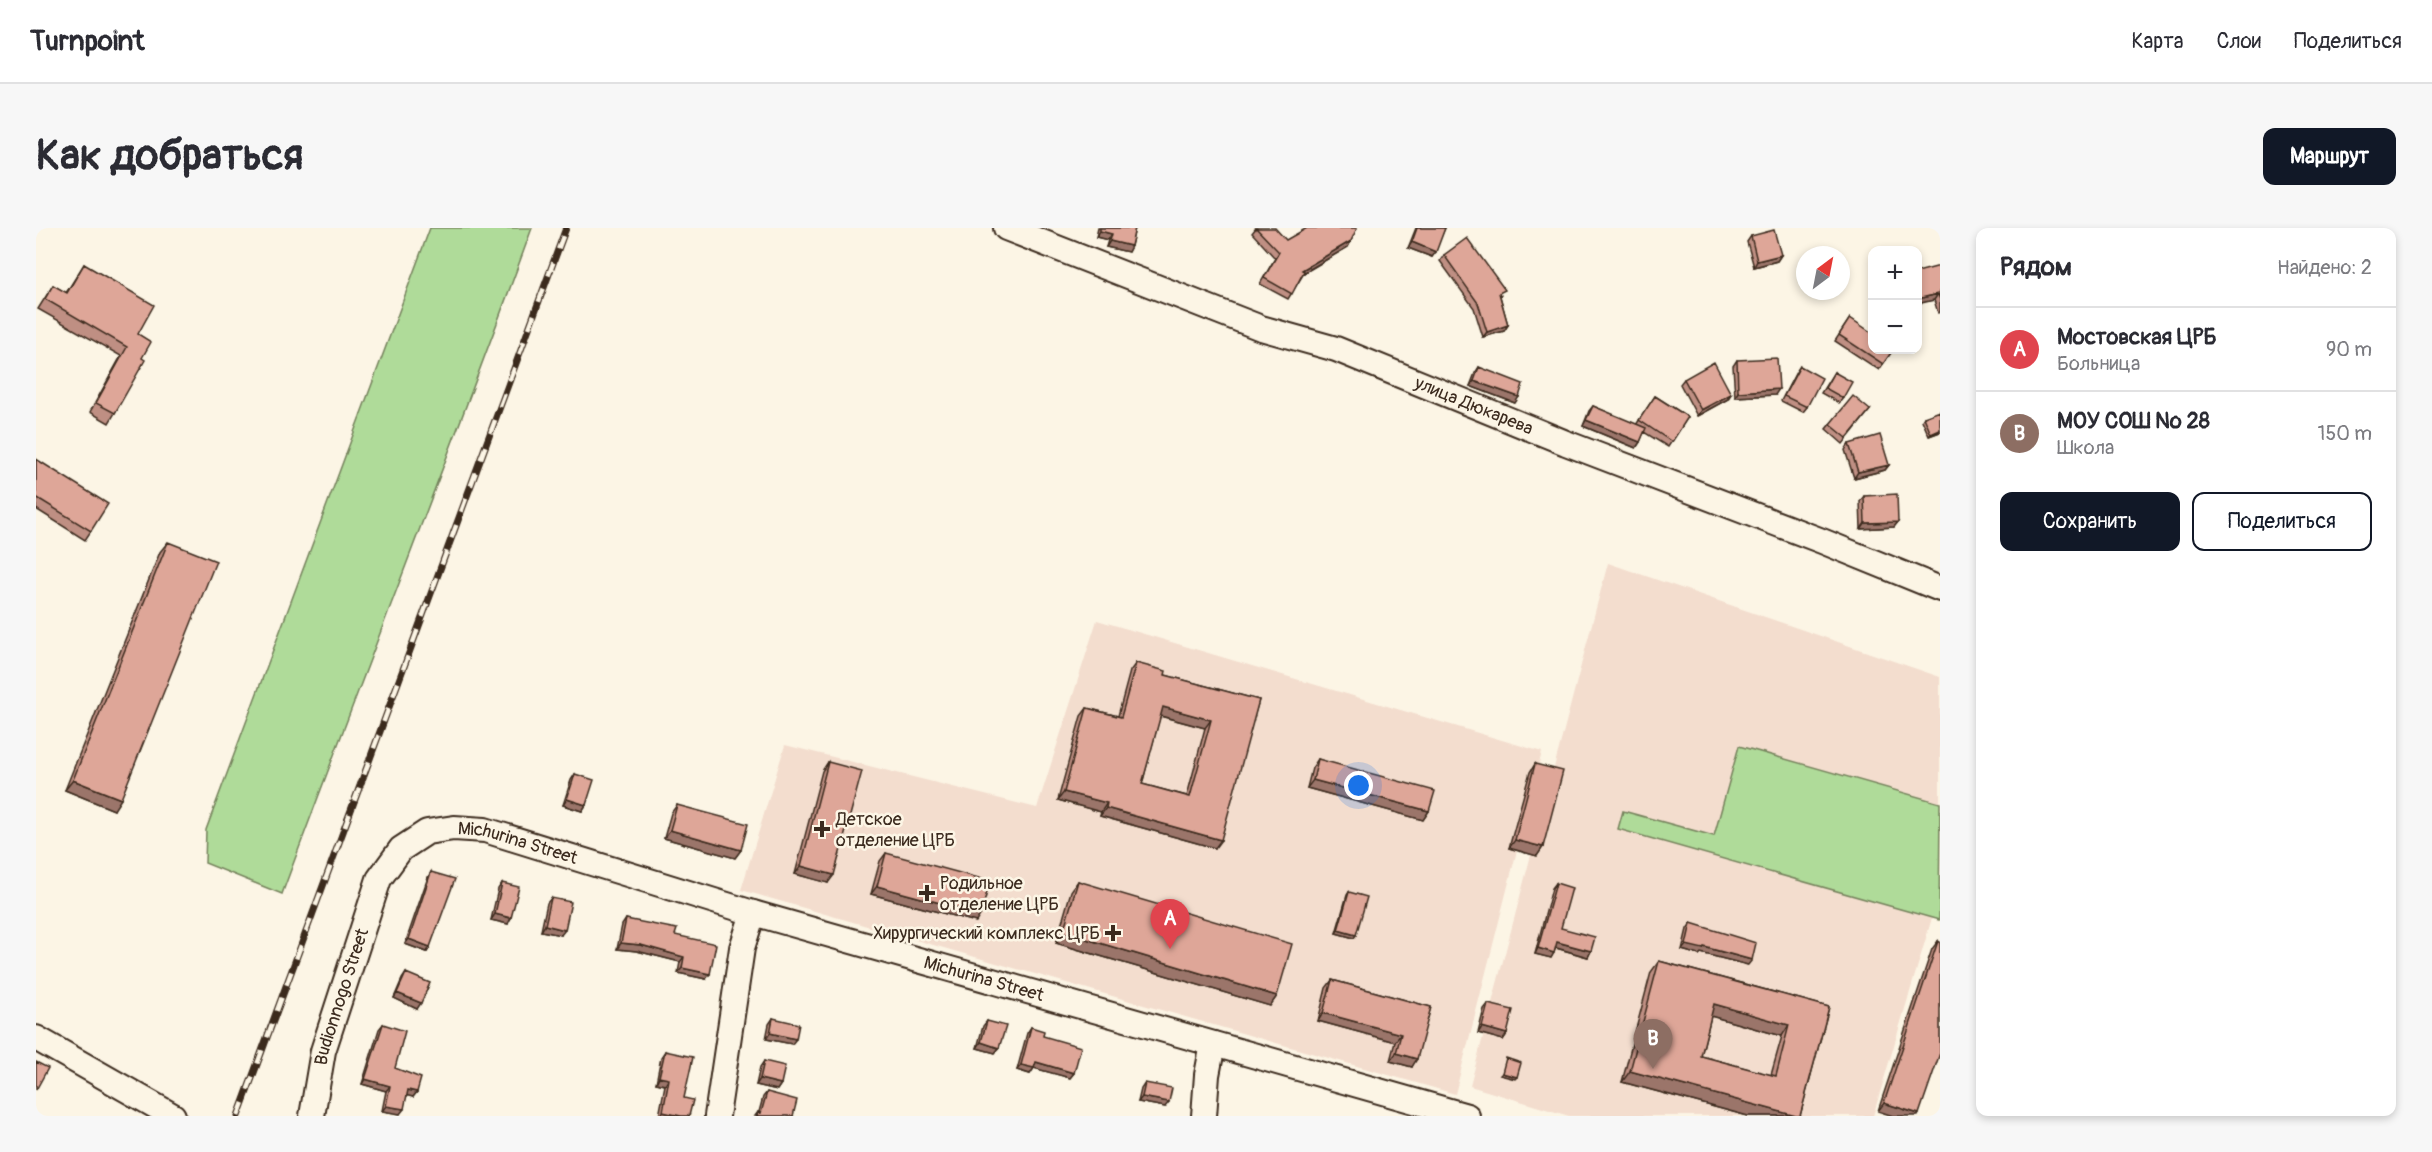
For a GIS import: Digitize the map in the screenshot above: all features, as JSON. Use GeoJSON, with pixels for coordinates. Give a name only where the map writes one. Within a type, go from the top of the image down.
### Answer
{"type":"FeatureCollection","features":[{"type":"Feature","properties":{"kind":"street","name":"улица Дюкарева"},"geometry":{"type":"LineString","coordinates":[[1006,228],[1261,328],[1336,349],[1566,443],[1822,541],[1940,589]]}},
{"type":"Feature","properties":{"kind":"street","name":"Michurina Street"},"geometry":{"type":"LineString","coordinates":[[379,879],[401,849],[427,832],[454,828],[485,830],[753,913],[1467,1116]]}},
{"type":"Feature","properties":{"kind":"street","name":"Budionnogo Street"},"geometry":{"type":"LineString","coordinates":[[312,1116],[323,1052],[379,879]]}},
{"type":"Feature","properties":{"kind":"street"},"geometry":{"type":"LineString","coordinates":[[717,1116],[742,948],[753,913]]}},
{"type":"Feature","properties":{"kind":"street"},"geometry":{"type":"LineString","coordinates":[[36,1038],[173,1116]]}},
{"type":"Feature","properties":{"kind":"street"},"geometry":{"type":"LineString","coordinates":[[1204,1116],[1212,1044]]}},
{"type":"Feature","properties":{"kind":"shaded area"},"geometry":{"type":"Polygon","coordinates":[[[1608,563],[1940,677],[1940,891],[1873,1116],[1569,1116],[1470,1086],[1608,563]]]}},
{"type":"Feature","properties":{"kind":"shaded area"},"geometry":{"type":"Polygon","coordinates":[[[1097,620],[1542,752],[1455,1094],[741,890],[785,745],[1037,808],[1097,620]]]}},
{"type":"Feature","properties":{"kind":"green space"},"geometry":{"type":"Polygon","coordinates":[[[430,228],[532,228],[282,894],[205,863],[206,830],[430,228]]]}},
{"type":"Feature","properties":{"kind":"green space"},"geometry":{"type":"Polygon","coordinates":[[[1739,746],[1940,803],[1939,920],[1618,829],[1623,811],[1714,836],[1739,746]]]}},
{"type":"Feature","properties":{"kind":"building"},"geometry":{"type":"Polygon","coordinates":[[[1100,228],[1135,228],[1131,246],[1110,241],[1112,234],[1100,231],[1100,228]]]}},
{"type":"Feature","properties":{"kind":"building"},"geometry":{"type":"Polygon","coordinates":[[[1256,228],[1275,228],[1286,240],[1307,228],[1357,228],[1351,241],[1302,270],[1304,271],[1292,294],[1264,278],[1279,252],[1256,228]]]}},
{"type":"Feature","properties":{"kind":"building"},"geometry":{"type":"Polygon","coordinates":[[[1417,228],[1445,228],[1436,252],[1412,242],[1417,228]]]}},
{"type":"Feature","properties":{"kind":"building"},"geometry":{"type":"Polygon","coordinates":[[[1774,230],[1781,255],[1757,261],[1751,236],[1774,230]]]}},
{"type":"Feature","properties":{"kind":"building"},"geometry":{"type":"Polygon","coordinates":[[[1467,238],[1505,290],[1499,293],[1508,325],[1487,332],[1478,303],[1444,255],[1467,238]]]}},
{"type":"Feature","properties":{"kind":"building"},"geometry":{"type":"Polygon","coordinates":[[[84,264],[154,305],[138,334],[151,342],[142,358],[145,360],[115,413],[96,403],[127,347],[45,299],[53,285],[67,293],[84,264]]]}},
{"type":"Feature","properties":{"kind":"building"},"geometry":{"type":"Polygon","coordinates":[[[1940,266],[1940,300],[1938,294],[1922,298],[1922,271],[1940,266]]]}},
{"type":"Feature","properties":{"kind":"building"},"geometry":{"type":"Polygon","coordinates":[[[1850,318],[1868,330],[1868,354],[1890,354],[1883,364],[1839,335],[1850,318]]]}},
{"type":"Feature","properties":{"kind":"building"},"geometry":{"type":"Polygon","coordinates":[[[1777,358],[1779,389],[1738,392],[1737,360],[1777,358]]]}},
{"type":"Feature","properties":{"kind":"building"},"geometry":{"type":"Polygon","coordinates":[[[1714,362],[1731,394],[1701,410],[1684,379],[1714,362]]]}},
{"type":"Feature","properties":{"kind":"building"},"geometry":{"type":"Polygon","coordinates":[[[1800,366],[1822,378],[1807,407],[1784,396],[1800,366]]]}},
{"type":"Feature","properties":{"kind":"building"},"geometry":{"type":"Polygon","coordinates":[[[1479,367],[1523,384],[1519,397],[1474,381],[1479,367]]]}},
{"type":"Feature","properties":{"kind":"building"},"geometry":{"type":"Polygon","coordinates":[[[1834,372],[1852,382],[1843,398],[1825,388],[1834,372]]]}},
{"type":"Feature","properties":{"kind":"building"},"geometry":{"type":"Polygon","coordinates":[[[1655,396],[1688,417],[1672,442],[1639,420],[1655,396]]]}},
{"type":"Feature","properties":{"kind":"building"},"geometry":{"type":"Polygon","coordinates":[[[1853,396],[1870,410],[1847,438],[1830,424],[1853,396]]]}},
{"type":"Feature","properties":{"kind":"building"},"geometry":{"type":"Polygon","coordinates":[[[1593,406],[1646,428],[1640,442],[1586,420],[1593,406]]]}},
{"type":"Feature","properties":{"kind":"building"},"geometry":{"type":"Polygon","coordinates":[[[1940,411],[1940,430],[1931,434],[1924,417],[1940,411]]]}},
{"type":"Feature","properties":{"kind":"building"},"geometry":{"type":"Polygon","coordinates":[[[1880,435],[1889,465],[1858,472],[1849,444],[1880,435]]]}},
{"type":"Feature","properties":{"kind":"building"},"geometry":{"type":"Polygon","coordinates":[[[36,459],[108,504],[91,531],[36,497],[36,459]]]}},
{"type":"Feature","properties":{"kind":"building"},"geometry":{"type":"Polygon","coordinates":[[[1897,494],[1898,522],[1865,523],[1864,496],[1897,494]]]}},
{"type":"Feature","properties":{"kind":"building"},"geometry":{"type":"Polygon","coordinates":[[[168,542],[216,561],[121,799],[73,780],[168,542]]]}},
{"type":"Feature","properties":{"kind":"building"},"geometry":{"type":"Polygon","coordinates":[[[1136,663],[1166,671],[1165,675],[1259,700],[1221,840],[1106,808],[1107,803],[1064,792],[1087,708],[1121,717],[1136,663]],[[1163,707],[1142,784],[1190,797],[1211,720],[1163,707]]]}},
{"type":"Feature","properties":{"kind":"building"},"geometry":{"type":"Polygon","coordinates":[[[1318,759],[1435,791],[1429,811],[1313,780],[1318,759]]]}},
{"type":"Feature","properties":{"kind":"building"},"geometry":{"type":"Polygon","coordinates":[[[828,762],[862,771],[834,875],[801,866],[828,762]]]}},
{"type":"Feature","properties":{"kind":"building"},"geometry":{"type":"Polygon","coordinates":[[[1535,764],[1563,771],[1543,847],[1515,840],[1535,764]]]}},
{"type":"Feature","properties":{"kind":"building"},"geometry":{"type":"Polygon","coordinates":[[[575,774],[594,780],[586,805],[567,799],[575,774]]]}},
{"type":"Feature","properties":{"kind":"building"},"geometry":{"type":"Polygon","coordinates":[[[677,805],[748,824],[741,850],[670,830],[677,805]]]}},
{"type":"Feature","properties":{"kind":"building"},"geometry":{"type":"Polygon","coordinates":[[[886,853],[990,881],[981,914],[877,886],[886,853]]]}},
{"type":"Feature","properties":{"kind":"building"},"geometry":{"type":"Polygon","coordinates":[[[431,872],[455,879],[430,947],[409,939],[431,872]]]}},
{"type":"Feature","properties":{"kind":"building"},"geometry":{"type":"Polygon","coordinates":[[[1078,881],[1292,944],[1277,996],[1063,932],[1078,881]]]}},
{"type":"Feature","properties":{"kind":"building"},"geometry":{"type":"Polygon","coordinates":[[[502,883],[519,887],[511,918],[495,914],[502,883]]]}},
{"type":"Feature","properties":{"kind":"building"},"geometry":{"type":"Polygon","coordinates":[[[1556,883],[1572,888],[1561,928],[1595,937],[1591,951],[1557,942],[1554,953],[1538,948],[1556,883]]]}},
{"type":"Feature","properties":{"kind":"building"},"geometry":{"type":"Polygon","coordinates":[[[1349,892],[1367,897],[1356,935],[1338,930],[1349,892]]]}},
{"type":"Feature","properties":{"kind":"building"},"geometry":{"type":"Polygon","coordinates":[[[551,898],[571,902],[565,930],[545,925],[551,898]]]}},
{"type":"Feature","properties":{"kind":"building"},"geometry":{"type":"Polygon","coordinates":[[[626,919],[677,929],[675,935],[716,944],[710,974],[682,968],[684,957],[641,945],[621,943],[626,919]]]}},
{"type":"Feature","properties":{"kind":"building"},"geometry":{"type":"Polygon","coordinates":[[[1691,923],[1756,943],[1752,960],[1704,947],[1703,949],[1686,945],[1691,923]]]}},
{"type":"Feature","properties":{"kind":"building"},"geometry":{"type":"Polygon","coordinates":[[[1938,941],[1940,942],[1940,1053],[1919,1114],[1884,1103],[1938,941]]]}},
{"type":"Feature","properties":{"kind":"building"},"geometry":{"type":"Polygon","coordinates":[[[1659,961],[1829,1007],[1800,1116],[1630,1071],[1659,961]],[[1714,1004],[1701,1056],[1776,1076],[1789,1025],[1714,1004]]]}},
{"type":"Feature","properties":{"kind":"building"},"geometry":{"type":"Polygon","coordinates":[[[406,973],[430,983],[421,1003],[397,993],[406,973]]]}},
{"type":"Feature","properties":{"kind":"building"},"geometry":{"type":"Polygon","coordinates":[[[1332,980],[1431,1007],[1417,1059],[1396,1053],[1401,1034],[1323,1013],[1332,980]]]}},
{"type":"Feature","properties":{"kind":"building"},"geometry":{"type":"Polygon","coordinates":[[[1488,1004],[1513,1010],[1507,1034],[1482,1027],[1488,1004]]]}},
{"type":"Feature","properties":{"kind":"building"},"geometry":{"type":"Polygon","coordinates":[[[773,1018],[799,1024],[796,1039],[770,1033],[773,1018]]]}},
{"type":"Feature","properties":{"kind":"building"},"geometry":{"type":"Polygon","coordinates":[[[987,1021],[1006,1026],[999,1048],[981,1042],[987,1021]]]}},
{"type":"Feature","properties":{"kind":"building"},"geometry":{"type":"Polygon","coordinates":[[[383,1024],[405,1031],[395,1068],[421,1078],[417,1092],[408,1090],[404,1109],[386,1106],[390,1086],[365,1079],[383,1024]]]}},
{"type":"Feature","properties":{"kind":"building"},"geometry":{"type":"Polygon","coordinates":[[[1031,1027],[1044,1031],[1043,1036],[1081,1047],[1074,1073],[1036,1062],[1034,1068],[1021,1065],[1031,1027]]]}},
{"type":"Feature","properties":{"kind":"building"},"geometry":{"type":"Polygon","coordinates":[[[665,1051],[693,1057],[684,1098],[693,1100],[689,1116],[663,1112],[669,1079],[659,1077],[665,1051]]]}},
{"type":"Feature","properties":{"kind":"building"},"geometry":{"type":"Polygon","coordinates":[[[1506,1058],[1521,1063],[1517,1077],[1502,1073],[1506,1058]]]}},
{"type":"Feature","properties":{"kind":"building"},"geometry":{"type":"Polygon","coordinates":[[[764,1061],[785,1066],[781,1084],[760,1079],[764,1061]]]}},
{"type":"Feature","properties":{"kind":"building"},"geometry":{"type":"Polygon","coordinates":[[[36,1062],[48,1068],[36,1090],[36,1062]]]}},
{"type":"Feature","properties":{"kind":"building"},"geometry":{"type":"Polygon","coordinates":[[[1145,1083],[1172,1088],[1169,1102],[1142,1097],[1145,1083]]]}},
{"type":"Feature","properties":{"kind":"building"},"geometry":{"type":"Polygon","coordinates":[[[767,1092],[797,1100],[793,1116],[757,1116],[758,1112],[761,1113],[767,1092]]]}},
{"type":"Feature","properties":{"kind":"railway"},"geometry":{"type":"LineString","coordinates":[[238,1116],[566,228]]}},
{"type":"Feature","properties":{"kind":"place","name":"Детское отделение ЦРБ"},"geometry":{"type":"Point","coordinates":[822,829]}},
{"type":"Feature","properties":{"kind":"place","name":"Родильное отделение ЦРБ"},"geometry":{"type":"Point","coordinates":[927,893]}},
{"type":"Feature","properties":{"kind":"place","name":"Хирургический комплекс ЦРБ"},"geometry":{"type":"Point","coordinates":[1113,933]}},
{"type":"Feature","properties":{"kind":"place","name":"Мостовская ЦРБ"},"geometry":{"type":"Point","coordinates":[1170,949]}},
{"type":"Feature","properties":{"kind":"place","name":"МОУ СОШ № 28"},"geometry":{"type":"Point","coordinates":[1653,1069]}}]}
